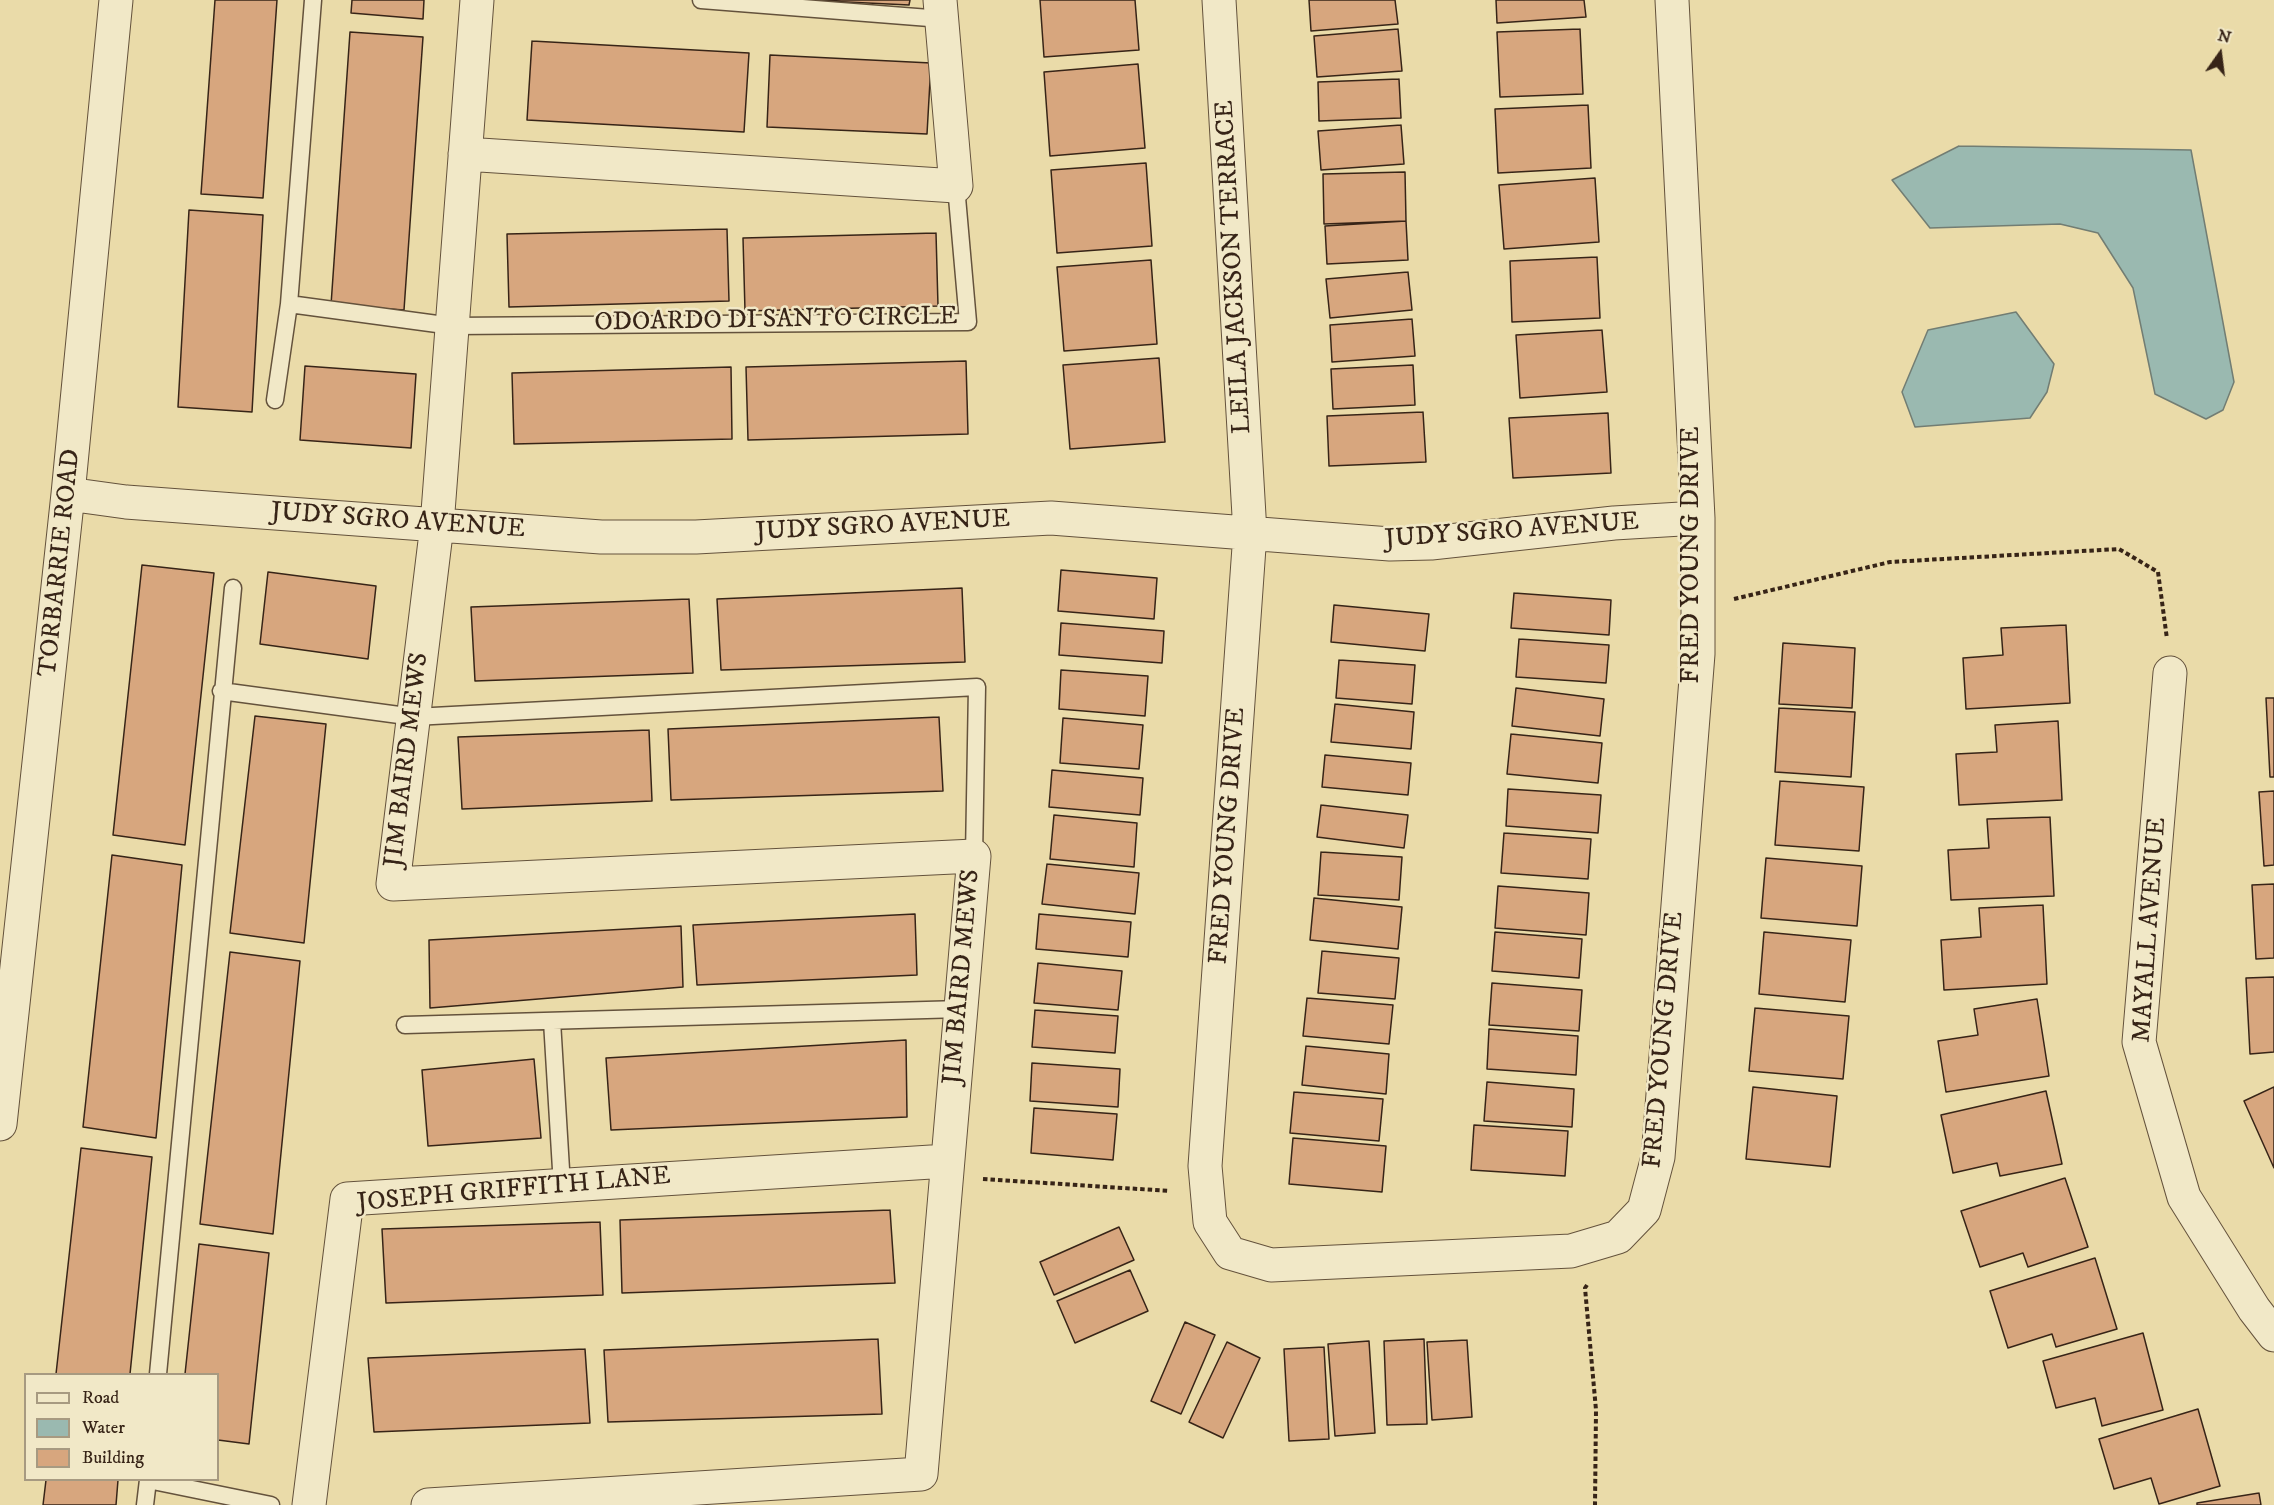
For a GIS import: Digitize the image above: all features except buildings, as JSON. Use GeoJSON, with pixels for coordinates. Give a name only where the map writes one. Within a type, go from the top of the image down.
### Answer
{"type":"FeatureCollection","features":[{"type":"Feature","properties":{"kind":"street","name":"TORBARRIE ROAD"},"geometry":{"type":"LineString","coordinates":[[0,1125],[68,494],[116,0]]}},
{"type":"Feature","properties":{"kind":"street"},"geometry":{"type":"LineString","coordinates":[[437,525],[477,0]]}},
{"type":"Feature","properties":{"kind":"street","name":"LEILA JACKSON TERRACE"},"geometry":{"type":"LineString","coordinates":[[1219,0],[1250,533]]}},
{"type":"Feature","properties":{"kind":"street","name":"FRED YOUNG DRIVE"},"geometry":{"type":"LineString","coordinates":[[1250,533],[1206,1154],[1210,1222],[1230,1253],[1271,1265],[1571,1251],[1618,1237],[1644,1210],[1658,1157],[1698,654],[1698,518],[1672,0]]}},
{"type":"Feature","properties":{"kind":"street","name":"ODOARDO DI SANTO CIRCLE"},"geometry":{"type":"LineString","coordinates":[[941,10],[956,186]]}},
{"type":"Feature","properties":{"kind":"street"},"geometry":{"type":"LineString","coordinates":[[465,154],[956,186]]}},
{"type":"Feature","properties":{"kind":"street","name":"JUDY SGRO AVENUE"},"geometry":{"type":"LineString","coordinates":[[68,494],[126,502],[601,537],[696,537],[1052,518],[1390,544],[1431,543],[1614,523],[1698,518]]}},
{"type":"Feature","properties":{"kind":"street","name":"JIM BAIRD MEWS"},"geometry":{"type":"LineString","coordinates":[[428,1505],[921,1474],[974,856],[393,884],[437,525]]}},
{"type":"Feature","properties":{"kind":"street","name":"MAYALL AVENUE"},"geometry":{"type":"LineString","coordinates":[[2170,673],[2139,1042],[2184,1197],[2254,1309],[2274,1335]]}},
{"type":"Feature","properties":{"kind":"street","name":"JOSEPH GRIFFITH LANE"},"geometry":{"type":"LineString","coordinates":[[309,1505],[347,1199],[947,1161]]}},
{"type":"Feature","properties":{"kind":"lane"},"geometry":{"type":"LineString","coordinates":[[275,400],[289,304],[313,0]]}},
{"type":"Feature","properties":{"kind":"lane"},"geometry":{"type":"LineString","coordinates":[[701,0],[941,10]]}},
{"type":"Feature","properties":{"kind":"lane","name":"ODOARDO DI SANTO CIRCLE"},"geometry":{"type":"LineString","coordinates":[[452,326],[968,321],[956,186]]}},
{"type":"Feature","properties":{"kind":"lane"},"geometry":{"type":"LineString","coordinates":[[289,304],[452,326]]}},
{"type":"Feature","properties":{"kind":"lane"},"geometry":{"type":"LineString","coordinates":[[158,1373],[232,588]]}},
{"type":"Feature","properties":{"kind":"lane"},"geometry":{"type":"LineString","coordinates":[[221,691],[414,717],[976,687],[974,856]]}},
{"type":"Feature","properties":{"kind":"lane"},"geometry":{"type":"LineString","coordinates":[[405,1025],[961,1009]]}},
{"type":"Feature","properties":{"kind":"lane"},"geometry":{"type":"LineString","coordinates":[[552,1021],[562,1186]]}},
{"type":"Feature","properties":{"kind":"lane"},"geometry":{"type":"LineString","coordinates":[[145,1505],[148,1481]]}},
{"type":"Feature","properties":{"kind":"lane"},"geometry":{"type":"LineString","coordinates":[[153,1481],[271,1505]]}},
{"type":"Feature","properties":{"kind":"path"},"geometry":{"type":"LineString","coordinates":[[1698,608],[1890,562],[2119,549],[2158,572],[2170,673]]}},
{"type":"Feature","properties":{"kind":"path"},"geometry":{"type":"LineString","coordinates":[[947,1161],[978,1178],[1207,1193]]}},
{"type":"Feature","properties":{"kind":"path"},"geometry":{"type":"LineString","coordinates":[[1595,1505],[1596,1410],[1585,1288],[1618,1237]]}},
{"type":"Feature","properties":{"kind":"water"},"geometry":{"type":"Polygon","coordinates":[[[1959,146],[2191,150],[2234,382],[2223,410],[2206,419],[2155,394],[2133,288],[2098,233],[2060,224],[1930,228],[1892,180],[1959,146]]]}},
{"type":"Feature","properties":{"kind":"water"},"geometry":{"type":"Polygon","coordinates":[[[2016,312],[2054,364],[2047,392],[2030,418],[1915,427],[1902,392],[1928,330],[2016,312]]]}}]}
